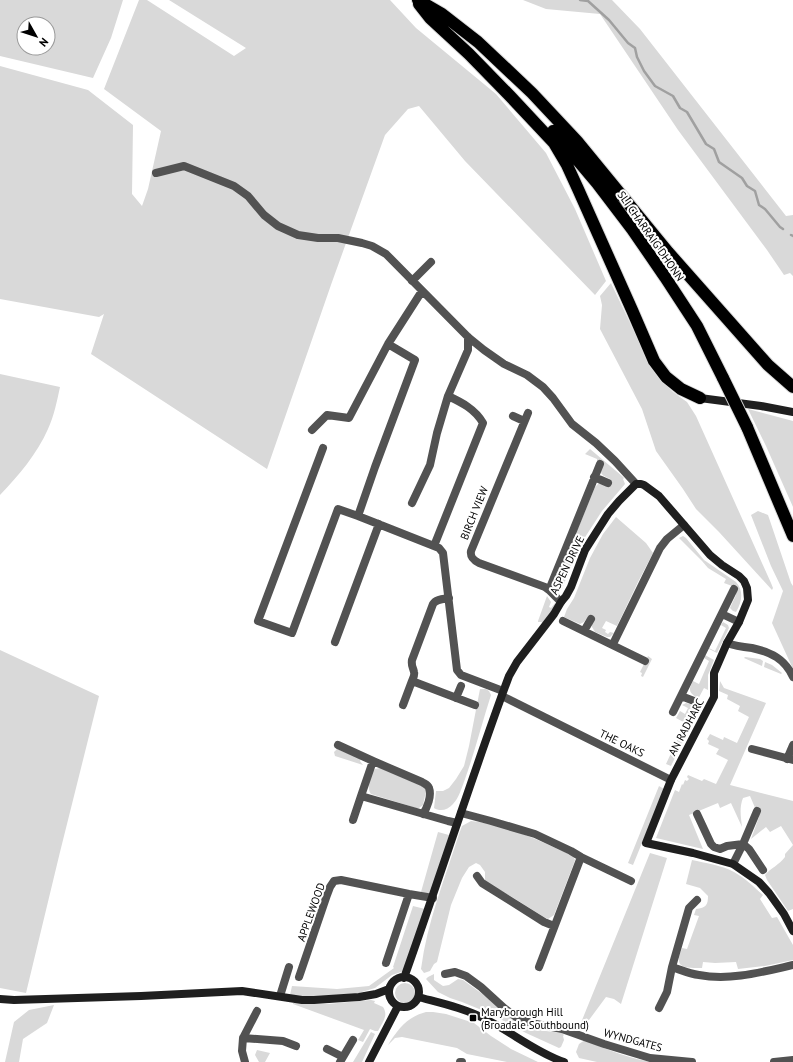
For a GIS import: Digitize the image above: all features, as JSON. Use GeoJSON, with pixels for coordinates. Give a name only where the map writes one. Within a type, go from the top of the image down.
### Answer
{"type":"FeatureCollection","features":[{"type":"Feature","properties":{"kind":"highway","name":"SLI CHARRAIG DHONN"},"geometry":{"type":"LineString","coordinates":[[417,0],[501,75],[559,137],[597,182],[632,229],[697,326],[747,426],[793,536]]}},
{"type":"Feature","properties":{"kind":"highway"},"geometry":{"type":"LineString","coordinates":[[417,0],[442,14],[478,42],[532,93],[577,141],[668,252],[768,365],[793,387]]}},
{"type":"Feature","properties":{"kind":"highway"},"geometry":{"type":"LineString","coordinates":[[417,0],[430,18],[469,54],[554,143],[567,165],[654,361],[666,377],[681,389],[700,398]]}},
{"type":"Feature","properties":{"kind":"street"},"geometry":{"type":"LineString","coordinates":[[156,173],[184,166],[234,186],[248,196],[264,215],[278,226],[298,235],[318,238],[338,238],[372,246],[386,254],[468,337],[504,364],[527,375],[543,387],[572,424],[596,443],[636,484],[645,486],[659,496],[710,555],[739,576],[745,583],[748,592],[748,600],[739,622],[727,643],[774,655],[790,670],[793,677]]}},
{"type":"Feature","properties":{"kind":"street"},"geometry":{"type":"LineString","coordinates":[[412,281],[431,262]]}},
{"type":"Feature","properties":{"kind":"street"},"geometry":{"type":"LineString","coordinates":[[312,430],[327,415],[349,418],[388,344],[422,292]]}},
{"type":"Feature","properties":{"kind":"street"},"geometry":{"type":"LineString","coordinates":[[412,503],[430,465],[437,433],[448,396],[468,350],[468,337]]}},
{"type":"Feature","properties":{"kind":"street"},"geometry":{"type":"LineString","coordinates":[[358,516],[415,360],[388,344]]}},
{"type":"Feature","properties":{"kind":"street"},"geometry":{"type":"LineString","coordinates":[[434,546],[483,423],[479,416],[470,408],[448,396]]}},
{"type":"Feature","properties":{"kind":"street"},"geometry":{"type":"LineString","coordinates":[[700,398],[793,412]]}},
{"type":"Feature","properties":{"kind":"street","name":"BIRCH VIEW"},"geometry":{"type":"LineString","coordinates":[[528,413],[470,555],[472,559],[479,563],[545,587],[561,602]]}},
{"type":"Feature","properties":{"kind":"street"},"geometry":{"type":"LineString","coordinates":[[513,416],[524,421]]}},
{"type":"Feature","properties":{"kind":"street"},"geometry":{"type":"LineString","coordinates":[[324,448],[258,621],[292,633],[338,509],[439,548],[443,553],[449,598],[439,599],[433,604],[412,660],[411,665],[414,675],[403,705]]}},
{"type":"Feature","properties":{"kind":"street"},"geometry":{"type":"LineString","coordinates":[[549,590],[600,464]]}},
{"type":"Feature","properties":{"kind":"street"},"geometry":{"type":"LineString","coordinates":[[594,477],[608,483]]}},
{"type":"Feature","properties":{"kind":"street","name":"ASPEN DRIVE"},"geometry":{"type":"LineString","coordinates":[[404,978],[509,676],[517,662],[566,596],[585,550],[608,514],[636,484]]}},
{"type":"Feature","properties":{"kind":"street"},"geometry":{"type":"LineString","coordinates":[[335,642],[379,524]]}},
{"type":"Feature","properties":{"kind":"street"},"geometry":{"type":"LineString","coordinates":[[613,644],[660,548],[667,539],[684,525]]}},
{"type":"Feature","properties":{"kind":"street"},"geometry":{"type":"LineString","coordinates":[[673,712],[734,589]]}},
{"type":"Feature","properties":{"kind":"street","name":"THE OAKS"},"geometry":{"type":"LineString","coordinates":[[449,598],[457,670],[461,674],[502,693],[671,780]]}},
{"type":"Feature","properties":{"kind":"street"},"geometry":{"type":"LineString","coordinates":[[722,614],[739,622]]}},
{"type":"Feature","properties":{"kind":"street"},"geometry":{"type":"LineString","coordinates":[[584,631],[591,618]]}},
{"type":"Feature","properties":{"kind":"street"},"geometry":{"type":"LineString","coordinates":[[563,621],[645,660]]}},
{"type":"Feature","properties":{"kind":"street","name":"AN RADHARC"},"geometry":{"type":"LineString","coordinates":[[671,780],[714,697],[714,673],[727,643]]}},
{"type":"Feature","properties":{"kind":"street"},"geometry":{"type":"LineString","coordinates":[[412,681],[475,705]]}},
{"type":"Feature","properties":{"kind":"street"},"geometry":{"type":"LineString","coordinates":[[456,698],[461,686]]}},
{"type":"Feature","properties":{"kind":"street"},"geometry":{"type":"LineString","coordinates":[[681,696],[694,701]]}},
{"type":"Feature","properties":{"kind":"street"},"geometry":{"type":"LineString","coordinates":[[338,745],[427,785],[429,794],[423,814]]}},
{"type":"Feature","properties":{"kind":"street"},"geometry":{"type":"LineString","coordinates":[[752,749],[790,760],[793,745]]}},
{"type":"Feature","properties":{"kind":"street"},"geometry":{"type":"LineString","coordinates":[[353,820],[373,761]]}},
{"type":"Feature","properties":{"kind":"street"},"geometry":{"type":"LineString","coordinates":[[671,780],[646,843],[733,864],[759,882],[769,893],[793,931]]}},
{"type":"Feature","properties":{"kind":"street"},"geometry":{"type":"LineString","coordinates":[[361,796],[457,823]]}},
{"type":"Feature","properties":{"kind":"street"},"geometry":{"type":"LineString","coordinates":[[733,864],[744,844],[757,811]]}},
{"type":"Feature","properties":{"kind":"street"},"geometry":{"type":"LineString","coordinates":[[461,813],[535,834],[631,881]]}},
{"type":"Feature","properties":{"kind":"street"},"geometry":{"type":"LineString","coordinates":[[697,814],[711,844],[714,847],[720,849],[727,846],[744,844]]}},
{"type":"Feature","properties":{"kind":"street"},"geometry":{"type":"LineString","coordinates":[[744,844],[763,870]]}},
{"type":"Feature","properties":{"kind":"street"},"geometry":{"type":"LineString","coordinates":[[539,967],[581,857]]}},
{"type":"Feature","properties":{"kind":"street"},"geometry":{"type":"LineString","coordinates":[[477,876],[482,883],[544,922],[554,926]]}},
{"type":"Feature","properties":{"kind":"street","name":"APPLEWOOD"},"geometry":{"type":"LineString","coordinates":[[299,977],[327,895],[334,881],[341,880],[433,898]]}},
{"type":"Feature","properties":{"kind":"street"},"geometry":{"type":"LineString","coordinates":[[386,963],[409,894]]}},
{"type":"Feature","properties":{"kind":"street"},"geometry":{"type":"LineString","coordinates":[[659,1008],[667,992],[672,967],[689,908],[697,900]]}},
{"type":"Feature","properties":{"kind":"street"},"geometry":{"type":"LineString","coordinates":[[672,967],[698,975],[722,977],[746,975],[793,965]]}},
{"type":"Feature","properties":{"kind":"street"},"geometry":{"type":"LineString","coordinates":[[280,996],[289,967]]}},
{"type":"Feature","properties":{"kind":"street","name":"WYNDGATES"},"geometry":{"type":"LineString","coordinates":[[445,974],[455,972],[466,976],[516,1017],[531,1023],[562,1029],[650,1058],[692,1062]]}},
{"type":"Feature","properties":{"kind":"street"},"geometry":{"type":"LineString","coordinates":[[399,978],[404,978],[413,981],[416,984],[418,997],[415,1002],[407,1007],[398,1006],[391,999],[389,989],[391,985],[399,978]]}},
{"type":"Feature","properties":{"kind":"street"},"geometry":{"type":"LineString","coordinates":[[0,999],[141,996],[242,991],[302,1000],[335,999],[376,994],[389,989]]}},
{"type":"Feature","properties":{"kind":"street"},"geometry":{"type":"LineString","coordinates":[[418,997],[476,1014],[504,1028],[543,1053],[564,1062]]}},
{"type":"Feature","properties":{"kind":"street"},"geometry":{"type":"LineString","coordinates":[[369,1062],[398,1006]]}},
{"type":"Feature","properties":{"kind":"street"},"geometry":{"type":"LineString","coordinates":[[245,1062],[242,1051],[243,1038],[257,1011]]}},
{"type":"Feature","properties":{"kind":"street"},"geometry":{"type":"LineString","coordinates":[[243,1038],[283,1041],[296,1046]]}},
{"type":"Feature","properties":{"kind":"street"},"geometry":{"type":"LineString","coordinates":[[327,1049],[341,1059],[354,1040]]}},
{"type":"Feature","properties":{"kind":"street"},"geometry":{"type":"LineString","coordinates":[[774,1062],[793,1060]]}},
{"type":"Feature","properties":{"kind":"shaded area"},"geometry":{"type":"Polygon","coordinates":[[[0,0],[123,0],[111,38],[93,78],[0,56],[0,0]]]}},
{"type":"Feature","properties":{"kind":"shaded area"},"geometry":{"type":"Polygon","coordinates":[[[139,0],[147,0],[234,56],[246,48],[169,0],[390,0],[416,28],[496,94],[546,153],[575,209],[606,281],[595,295],[465,161],[419,106],[408,109],[385,135],[267,469],[91,354],[104,314],[99,317],[0,299],[0,66],[88,90],[133,125],[132,194],[142,206],[148,189],[161,131],[104,89],[139,0]]]}},
{"type":"Feature","properties":{"kind":"shaded area"},"geometry":{"type":"Polygon","coordinates":[[[523,0],[612,0],[640,29],[786,216],[793,215],[793,276],[790,273],[784,275],[678,130],[600,14],[546,9],[523,0]]]}},
{"type":"Feature","properties":{"kind":"shaded area"},"geometry":{"type":"Polygon","coordinates":[[[611,283],[651,367],[657,376],[673,392],[687,402],[696,416],[771,583],[773,588],[772,590],[696,509],[656,451],[642,409],[600,329],[602,305],[600,296],[611,283]]]}},
{"type":"Feature","properties":{"kind":"shaded area"},"geometry":{"type":"Polygon","coordinates":[[[0,374],[60,387],[52,419],[39,447],[14,480],[0,495],[0,374]]]}},
{"type":"Feature","properties":{"kind":"shaded area"},"geometry":{"type":"Polygon","coordinates":[[[748,409],[793,421],[793,507],[766,446],[748,409]]]}},
{"type":"Feature","properties":{"kind":"shaded area"},"geometry":{"type":"Polygon","coordinates":[[[590,449],[624,478],[625,484],[602,511],[578,548],[562,589],[559,591],[557,587],[560,580],[557,579],[595,487],[598,484],[603,484],[610,479],[602,474],[601,470],[603,465],[597,462],[597,459],[585,454],[590,449]]]}},
{"type":"Feature","properties":{"kind":"shaded area"},"geometry":{"type":"Polygon","coordinates":[[[758,511],[768,515],[793,586],[793,669],[772,623],[783,591],[771,566],[751,515],[758,511]]]}},
{"type":"Feature","properties":{"kind":"shaded area"},"geometry":{"type":"Polygon","coordinates":[[[616,517],[646,543],[653,553],[617,626],[606,621],[602,628],[606,630],[605,632],[608,634],[610,632],[614,633],[610,637],[607,637],[595,632],[588,617],[580,624],[564,617],[574,598],[590,558],[603,534],[616,517]]]}},
{"type":"Feature","properties":{"kind":"shaded area"},"geometry":{"type":"Polygon","coordinates":[[[683,536],[704,560],[739,585],[741,597],[740,604],[736,612],[730,608],[736,595],[736,590],[732,586],[724,583],[726,579],[708,568],[679,538],[683,536]]]}},
{"type":"Feature","properties":{"kind":"shaded area"},"geometry":{"type":"Polygon","coordinates":[[[547,596],[551,602],[549,607],[551,608],[555,603],[555,606],[543,623],[538,622],[538,621],[547,596]]]}},
{"type":"Feature","properties":{"kind":"shaded area"},"geometry":{"type":"Polygon","coordinates":[[[723,622],[728,625],[729,628],[717,653],[709,648],[715,651],[726,628],[721,625],[723,622]]]}},
{"type":"Feature","properties":{"kind":"shaded area"},"geometry":{"type":"Polygon","coordinates":[[[0,650],[99,696],[26,993],[0,988],[0,650]]]}},
{"type":"Feature","properties":{"kind":"shaded area"},"geometry":{"type":"Polygon","coordinates":[[[705,655],[714,660],[708,675],[708,690],[704,688],[689,716],[694,719],[671,766],[666,764],[685,723],[676,718],[680,711],[685,714],[688,708],[682,705],[686,703],[693,705],[697,698],[690,691],[690,687],[693,681],[699,684],[709,661],[704,658],[705,655]]]}},
{"type":"Feature","properties":{"kind":"shaded area"},"geometry":{"type":"Polygon","coordinates":[[[648,656],[652,659],[643,677],[641,676],[642,673],[640,672],[648,656]]]}},
{"type":"Feature","properties":{"kind":"shaded area"},"geometry":{"type":"Polygon","coordinates":[[[744,658],[760,659],[763,661],[762,666],[744,658]]]}},
{"type":"Feature","properties":{"kind":"shaded area"},"geometry":{"type":"Polygon","coordinates":[[[765,662],[772,665],[782,673],[781,674],[764,667],[765,662]]]}},
{"type":"Feature","properties":{"kind":"shaded area"},"geometry":{"type":"Polygon","coordinates":[[[720,681],[724,688],[766,703],[730,785],[793,801],[793,845],[781,826],[770,832],[766,827],[751,839],[759,817],[750,796],[743,798],[741,805],[742,827],[731,803],[720,808],[718,803],[689,815],[703,849],[656,838],[675,790],[679,792],[685,780],[687,781],[689,779],[687,777],[688,775],[702,781],[704,779],[716,784],[728,760],[716,754],[719,749],[708,744],[709,741],[707,739],[710,734],[723,740],[724,737],[737,743],[749,717],[738,711],[740,706],[727,699],[728,695],[719,691],[720,681]]]}},
{"type":"Feature","properties":{"kind":"shaded area"},"geometry":{"type":"Polygon","coordinates":[[[480,689],[486,689],[491,695],[461,789],[457,799],[449,808],[444,810],[436,809],[434,808],[436,791],[443,791],[449,788],[464,766],[480,689]]]}},
{"type":"Feature","properties":{"kind":"shaded area"},"geometry":{"type":"Polygon","coordinates":[[[337,749],[361,759],[360,761],[363,765],[335,756],[334,752],[337,749]]]}},
{"type":"Feature","properties":{"kind":"shaded area"},"geometry":{"type":"Polygon","coordinates":[[[380,768],[424,787],[426,791],[423,805],[416,808],[371,794],[369,785],[373,771],[380,768]]]}},
{"type":"Feature","properties":{"kind":"shaded area"},"geometry":{"type":"Polygon","coordinates":[[[659,786],[664,789],[633,865],[628,863],[659,786]]]}},
{"type":"Feature","properties":{"kind":"shaded area"},"geometry":{"type":"Polygon","coordinates":[[[471,821],[497,826],[524,834],[573,856],[575,860],[554,915],[548,919],[485,882],[485,872],[480,865],[476,863],[469,867],[462,878],[451,905],[437,962],[430,971],[424,973],[421,969],[424,952],[437,900],[462,826],[471,821]]]}},
{"type":"Feature","properties":{"kind":"shaded area"},"geometry":{"type":"Polygon","coordinates":[[[438,832],[449,835],[431,896],[421,892],[438,832]]]}},
{"type":"Feature","properties":{"kind":"shaded area"},"geometry":{"type":"Polygon","coordinates":[[[793,845],[793,909],[788,911],[765,875],[783,860],[785,854],[793,845]]]}},
{"type":"Feature","properties":{"kind":"shaded area"},"geometry":{"type":"Polygon","coordinates":[[[650,853],[667,858],[621,1004],[614,999],[606,997],[589,1020],[578,1030],[650,853]]]}},
{"type":"Feature","properties":{"kind":"shaded area"},"geometry":{"type":"Polygon","coordinates":[[[692,860],[718,866],[734,872],[763,895],[760,899],[772,918],[777,917],[793,945],[793,960],[765,966],[738,969],[736,962],[703,962],[702,968],[688,968],[680,964],[679,958],[682,948],[687,949],[699,916],[694,915],[696,909],[704,907],[707,904],[708,899],[708,896],[700,888],[686,884],[692,860]]]}},
{"type":"Feature","properties":{"kind":"shaded area"},"geometry":{"type":"Polygon","coordinates":[[[413,906],[425,909],[404,971],[392,975],[375,988],[355,994],[312,998],[290,995],[292,986],[337,989],[369,986],[394,968],[393,967],[413,906]]]}},
{"type":"Feature","properties":{"kind":"shaded area"},"geometry":{"type":"Polygon","coordinates":[[[434,974],[434,980],[443,986],[449,985],[458,979],[463,980],[488,998],[501,1011],[516,1022],[538,1030],[562,1033],[564,1035],[564,1040],[561,1047],[559,1048],[526,1033],[489,1013],[438,992],[426,979],[434,974]]]}},
{"type":"Feature","properties":{"kind":"shaded area"},"geometry":{"type":"Polygon","coordinates":[[[405,983],[412,986],[415,993],[412,1000],[405,1003],[398,1000],[395,993],[398,986],[405,983]]]}},
{"type":"Feature","properties":{"kind":"shaded area"},"geometry":{"type":"Polygon","coordinates":[[[371,1000],[383,1007],[385,1010],[385,1016],[378,1031],[370,1029],[363,1042],[358,1040],[364,1030],[293,1004],[327,1004],[371,1000]]]}},
{"type":"Feature","properties":{"kind":"shaded area"},"geometry":{"type":"Polygon","coordinates":[[[54,1005],[47,1023],[23,1039],[19,1062],[5,1062],[14,1022],[29,1010],[54,1005]]]}},
{"type":"Feature","properties":{"kind":"shaded area"},"geometry":{"type":"Polygon","coordinates":[[[426,1012],[446,1014],[474,1023],[511,1049],[538,1062],[507,1062],[467,1054],[457,1048],[402,1037],[395,1038],[388,1045],[395,1034],[408,1020],[426,1012]]]}},
{"type":"Feature","properties":{"kind":"shaded area"},"geometry":{"type":"Polygon","coordinates":[[[371,1032],[375,1034],[362,1062],[353,1062],[371,1032]]]}},
{"type":"Feature","properties":{"kind":"shaded area"},"geometry":{"type":"Polygon","coordinates":[[[585,1040],[629,1057],[656,1062],[597,1062],[579,1058],[576,1052],[579,1044],[585,1040]]]}},
{"type":"Feature","properties":{"kind":"shaded area"},"geometry":{"type":"Polygon","coordinates":[[[257,1050],[270,1053],[265,1062],[259,1062],[255,1055],[257,1050]]]}},
{"type":"Feature","properties":{"kind":"waterway"},"geometry":{"type":"LineString","coordinates":[[580,0],[588,1],[609,20],[628,43],[635,48],[637,57],[644,71],[655,86],[673,96],[680,108],[687,112],[706,144],[714,149],[719,162],[742,178],[747,186],[755,191],[759,205],[765,209],[783,229]]}},
{"type":"Feature","properties":{"kind":"place","name":"Maryborough Hill (Broadale Southbound)"},"geometry":{"type":"Point","coordinates":[473,1018]}}]}
